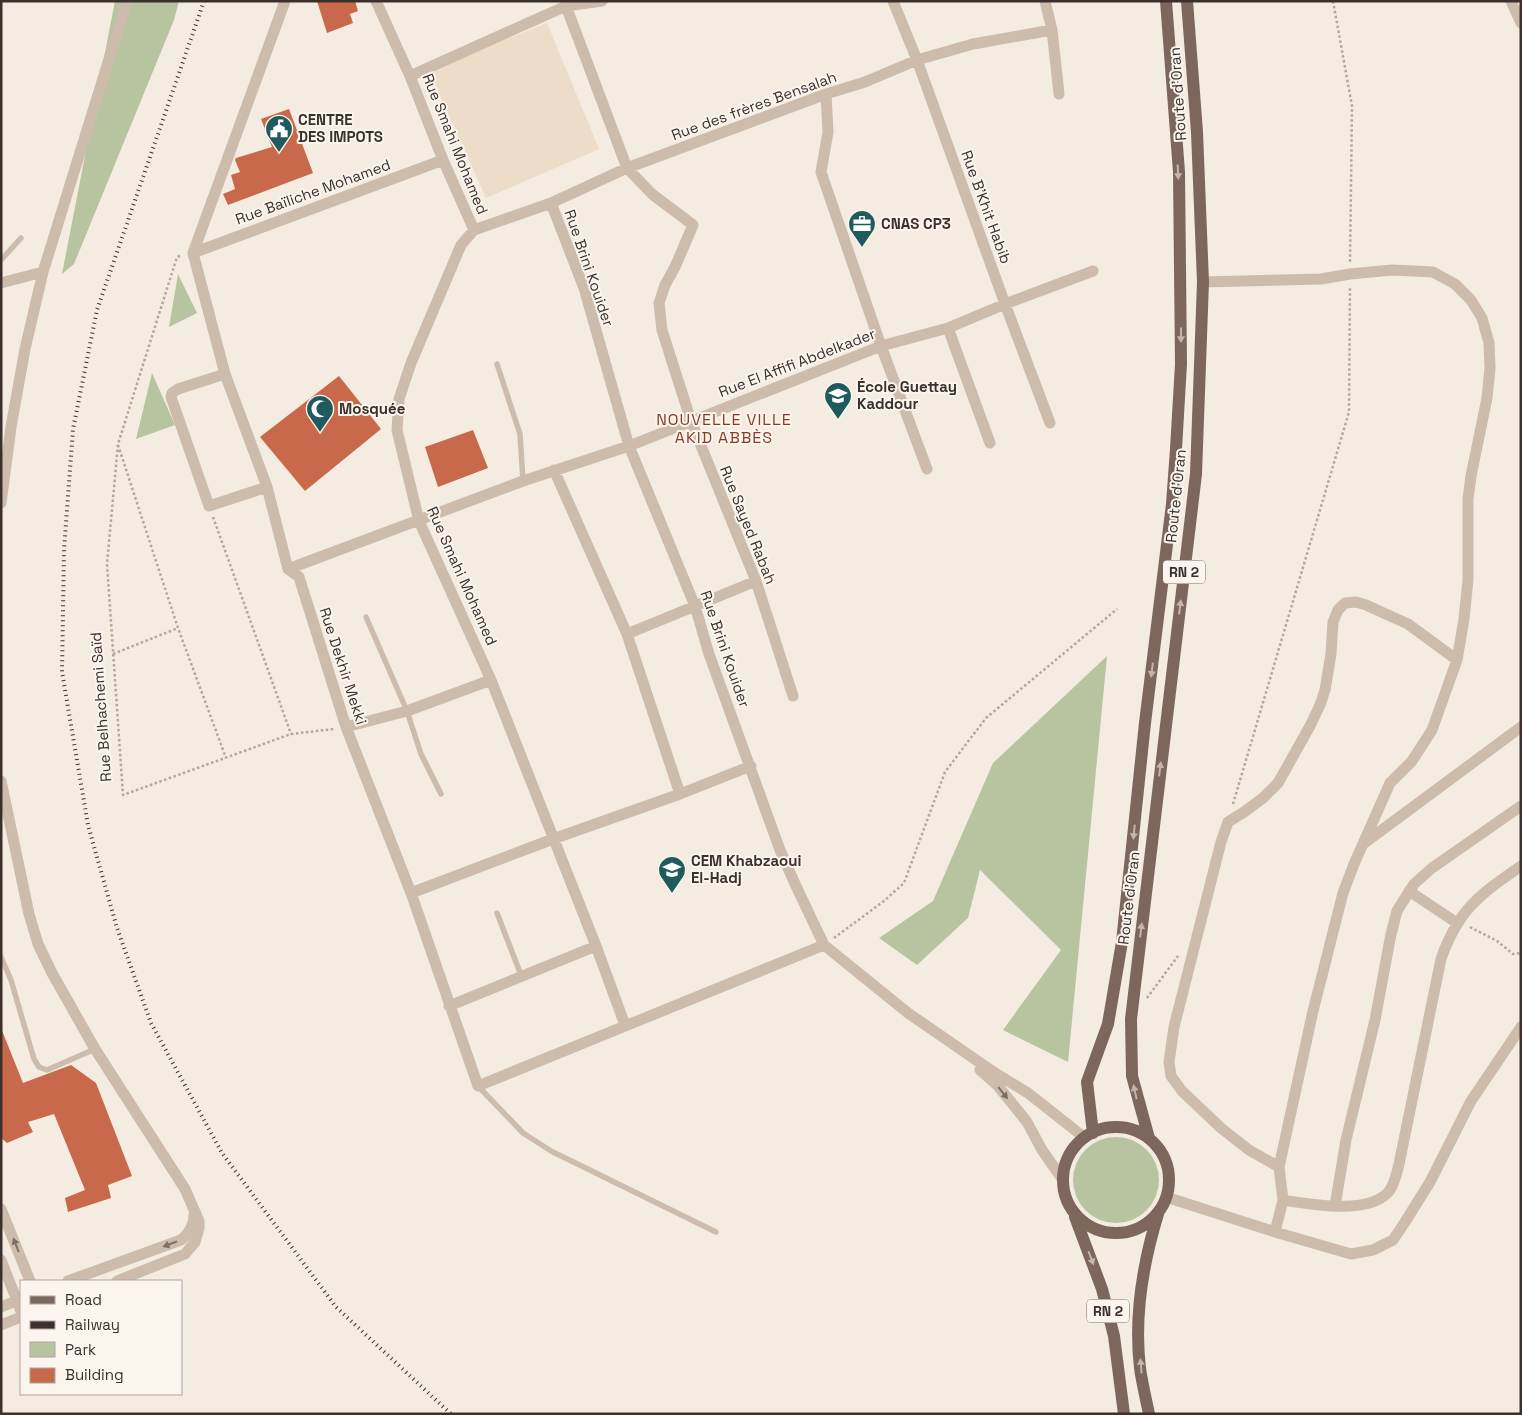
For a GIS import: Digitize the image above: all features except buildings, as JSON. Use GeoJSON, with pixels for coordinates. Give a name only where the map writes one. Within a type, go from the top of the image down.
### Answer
{"type":"FeatureCollection","features":[{"type":"Feature","properties":{"kind":"main road","name":"Route d'Oran"},"geometry":{"type":"LineString","coordinates":[[1089,1135],[1087,1082],[1108,1024],[1122,942],[1145,723],[1172,504],[1176,449],[1181,355],[1179,172],[1166,1]]}},
{"type":"Feature","properties":{"kind":"main road","name":"Route d'Oran"},"geometry":{"type":"LineString","coordinates":[[1149,1138],[1132,1076],[1131,1019],[1196,474],[1203,282],[1197,132],[1187,1]]}},
{"type":"Feature","properties":{"kind":"main road"},"geometry":{"type":"LineString","coordinates":[[1107,1128],[1122,1128],[1136,1131],[1149,1138],[1160,1150],[1167,1165],[1169,1181],[1166,1197],[1159,1211],[1147,1223],[1133,1231],[1116,1234],[1100,1231],[1085,1224],[1067,1203],[1063,1180],[1064,1168],[1069,1156],[1089,1135],[1107,1128]]}},
{"type":"Feature","properties":{"kind":"main road","name":"RN 2"},"geometry":{"type":"LineString","coordinates":[[1149,1414],[1140,1367],[1139,1320],[1142,1285],[1151,1238],[1159,1211]]}},
{"type":"Feature","properties":{"kind":"main road","name":"RN 2"},"geometry":{"type":"LineString","coordinates":[[1074,1213],[1102,1289],[1114,1336],[1124,1414]]}},
{"type":"Feature","properties":{"kind":"street"},"geometry":{"type":"LineString","coordinates":[[1,503],[25,349],[43,272],[127,1]]}},
{"type":"Feature","properties":{"kind":"street"},"geometry":{"type":"LineString","coordinates":[[193,253],[285,1]]}},
{"type":"Feature","properties":{"kind":"street","name":"Rue Smahi Mohamed"},"geometry":{"type":"LineString","coordinates":[[376,1],[410,76],[443,160],[474,230],[461,245],[411,363],[399,399],[397,430],[419,521],[491,680],[596,946],[625,1025]]}},
{"type":"Feature","properties":{"kind":"street"},"geometry":{"type":"LineString","coordinates":[[410,76],[566,3],[602,1]]}},
{"type":"Feature","properties":{"kind":"street","name":"Rue B'Khit Habib"},"geometry":{"type":"LineString","coordinates":[[893,1],[917,60],[1004,304],[1050,423]]}},
{"type":"Feature","properties":{"kind":"street"},"geometry":{"type":"LineString","coordinates":[[1045,1],[1052,30],[1059,94]]}},
{"type":"Feature","properties":{"kind":"street"},"geometry":{"type":"LineString","coordinates":[[1511,1],[1521,23]]}},
{"type":"Feature","properties":{"kind":"street"},"geometry":{"type":"LineString","coordinates":[[566,3],[627,168]]}},
{"type":"Feature","properties":{"kind":"street","name":"Rue des frères Bensalah"},"geometry":{"type":"LineString","coordinates":[[474,230],[551,203],[627,168],[826,94],[865,82],[917,60],[973,44],[1052,30]]}},
{"type":"Feature","properties":{"kind":"street"},"geometry":{"type":"LineString","coordinates":[[826,94],[828,132],[821,172],[881,346],[927,469]]}},
{"type":"Feature","properties":{"kind":"street","name":"Rue Baïliche Mohamed"},"geometry":{"type":"LineString","coordinates":[[193,253],[443,160]]}},
{"type":"Feature","properties":{"kind":"street","name":"Rue Sayed Rabah"},"geometry":{"type":"LineString","coordinates":[[627,168],[652,194],[693,225],[659,302],[662,330],[691,421],[756,581],[793,696]]}},
{"type":"Feature","properties":{"kind":"street","name":"Rue Brini Kouider"},"geometry":{"type":"LineString","coordinates":[[551,203],[584,288],[629,446],[695,606],[709,654],[780,850],[824,945],[870,983],[956,1047]]}},
{"type":"Feature","properties":{"kind":"street","name":"Rue Dekhir Mekki"},"geometry":{"type":"LineString","coordinates":[[193,253],[225,374],[267,487],[288,569],[299,577],[346,727],[410,893],[478,1086]]}},
{"type":"Feature","properties":{"kind":"street"},"geometry":{"type":"LineString","coordinates":[[1203,282],[1321,280],[1350,274],[1400,270],[1433,272],[1455,284],[1471,300],[1482,318],[1489,343],[1490,368],[1487,398],[1470,484],[1468,580],[1457,660],[1432,730],[1412,761],[1390,783],[1343,893],[1313,1011],[1279,1167],[1283,1200],[1275,1232]]}},
{"type":"Feature","properties":{"kind":"street","name":"Rue El Affifi Abdelkader"},"geometry":{"type":"LineString","coordinates":[[288,569],[523,481],[629,446],[881,346],[948,328],[1004,304],[1092,271]]}},
{"type":"Feature","properties":{"kind":"street"},"geometry":{"type":"LineString","coordinates":[[1,283],[43,272]]}},
{"type":"Feature","properties":{"kind":"street"},"geometry":{"type":"LineString","coordinates":[[948,328],[990,443]]}},
{"type":"Feature","properties":{"kind":"street"},"geometry":{"type":"LineString","coordinates":[[225,374],[178,389],[172,393],[171,397],[209,506],[267,487]]}},
{"type":"Feature","properties":{"kind":"street"},"geometry":{"type":"LineString","coordinates":[[554,470],[627,634],[680,794]]}},
{"type":"Feature","properties":{"kind":"street"},"geometry":{"type":"LineString","coordinates":[[627,634],[756,581]]}},
{"type":"Feature","properties":{"kind":"street"},"geometry":{"type":"LineString","coordinates":[[1279,1167],[1249,1150],[1222,1128],[1182,1091],[1171,1076],[1169,1062],[1174,1026],[1228,822],[1263,798],[1278,783],[1299,746],[1320,705],[1325,690],[1331,654],[1333,622],[1338,610],[1345,603],[1356,602],[1366,605],[1408,624],[1457,660]]}},
{"type":"Feature","properties":{"kind":"street"},"geometry":{"type":"LineString","coordinates":[[346,727],[407,712],[491,680]]}},
{"type":"Feature","properties":{"kind":"street"},"geometry":{"type":"LineString","coordinates":[[1362,845],[1521,727]]}},
{"type":"Feature","properties":{"kind":"street"},"geometry":{"type":"LineString","coordinates":[[410,893],[751,766]]}},
{"type":"Feature","properties":{"kind":"street"},"geometry":{"type":"LineString","coordinates":[[1,781],[29,914],[44,959],[95,1049],[185,1189],[200,1221],[200,1228],[195,1242],[190,1249],[178,1258],[119,1280]]}},
{"type":"Feature","properties":{"kind":"street"},"geometry":{"type":"LineString","coordinates":[[1334,1206],[1346,1140],[1375,1020],[1397,911],[1409,891],[1432,868],[1521,806]]}},
{"type":"Feature","properties":{"kind":"street"},"geometry":{"type":"LineString","coordinates":[[1283,1200],[1334,1206],[1355,1205],[1381,1198],[1390,1190],[1395,1180],[1441,959],[1448,938],[1457,922],[1472,904],[1489,888],[1521,866]]}},
{"type":"Feature","properties":{"kind":"street"},"geometry":{"type":"LineString","coordinates":[[1409,891],[1457,922]]}},
{"type":"Feature","properties":{"kind":"street"},"geometry":{"type":"LineString","coordinates":[[478,1086],[824,945]]}},
{"type":"Feature","properties":{"kind":"street"},"geometry":{"type":"LineString","coordinates":[[450,1006],[596,946]]}},
{"type":"Feature","properties":{"kind":"street"},"geometry":{"type":"LineString","coordinates":[[1166,1197],[1351,1254],[1373,1250],[1392,1240],[1430,1182],[1471,1101],[1521,1027]]}},
{"type":"Feature","properties":{"kind":"street"},"geometry":{"type":"LineString","coordinates":[[956,1047],[1089,1135]]}},
{"type":"Feature","properties":{"kind":"street"},"geometry":{"type":"LineString","coordinates":[[956,1047],[998,1086],[1021,1115],[1063,1180]]}},
{"type":"Feature","properties":{"kind":"street"},"geometry":{"type":"LineString","coordinates":[[1,1208],[30,1280]]}},
{"type":"Feature","properties":{"kind":"street"},"geometry":{"type":"LineString","coordinates":[[71,1280],[181,1240],[193,1226],[194,1208]]}},
{"type":"Feature","properties":{"kind":"street"},"geometry":{"type":"LineString","coordinates":[[1,1260],[20,1303],[1,1307]]}},
{"type":"Feature","properties":{"kind":"street"},"geometry":{"type":"LineString","coordinates":[[1,1326],[20,1318]]}},
{"type":"Feature","properties":{"kind":"lane"},"geometry":{"type":"LineString","coordinates":[[1,260],[21,238]]}},
{"type":"Feature","properties":{"kind":"lane"},"geometry":{"type":"LineString","coordinates":[[497,364],[520,434],[523,481]]}},
{"type":"Feature","properties":{"kind":"lane"},"geometry":{"type":"LineString","coordinates":[[366,617],[407,712],[421,754],[441,794]]}},
{"type":"Feature","properties":{"kind":"lane"},"geometry":{"type":"LineString","coordinates":[[497,913],[522,975]]}},
{"type":"Feature","properties":{"kind":"lane"},"geometry":{"type":"LineString","coordinates":[[1,957],[9,975],[34,1060],[39,1067],[47,1070],[95,1049]]}},
{"type":"Feature","properties":{"kind":"lane"},"geometry":{"type":"LineString","coordinates":[[478,1086],[523,1132],[550,1151],[716,1232]]}},
{"type":"Feature","properties":{"kind":"path"},"geometry":{"type":"LineString","coordinates":[[1228,822],[1349,412],[1352,106],[1333,1]]}},
{"type":"Feature","properties":{"kind":"path","name":"Rue Belhachemi Saïd"},"geometry":{"type":"LineString","coordinates":[[193,253],[177,257],[118,444],[107,564],[123,795],[291,734],[346,727]]}},
{"type":"Feature","properties":{"kind":"path"},"geometry":{"type":"LineString","coordinates":[[118,444],[178,628],[226,758]]}},
{"type":"Feature","properties":{"kind":"path"},"geometry":{"type":"LineString","coordinates":[[209,506],[291,734]]}},
{"type":"Feature","properties":{"kind":"path"},"geometry":{"type":"LineString","coordinates":[[824,945],[884,901],[904,883],[944,772],[986,718],[1117,609]]}},
{"type":"Feature","properties":{"kind":"path"},"geometry":{"type":"LineString","coordinates":[[113,654],[178,628]]}},
{"type":"Feature","properties":{"kind":"path"},"geometry":{"type":"LineString","coordinates":[[1457,922],[1476,928],[1513,954],[1521,953]]}},
{"type":"Feature","properties":{"kind":"path"},"geometry":{"type":"LineString","coordinates":[[1131,1019],[1181,952]]}},
{"type":"Feature","properties":{"kind":"green space"},"geometry":{"type":"Polygon","coordinates":[[[115,1],[179,1],[174,20],[74,264],[62,274],[115,1]]]}},
{"type":"Feature","properties":{"kind":"green space"},"geometry":{"type":"Polygon","coordinates":[[[178,274],[197,313],[169,327],[178,274]]]}},
{"type":"Feature","properties":{"kind":"green space"},"geometry":{"type":"Polygon","coordinates":[[[152,373],[175,425],[136,439],[152,373]]]}},
{"type":"Feature","properties":{"kind":"green space"},"geometry":{"type":"Polygon","coordinates":[[[1107,656],[1068,1062],[1003,1030],[1061,950],[980,870],[968,918],[917,965],[879,938],[933,901],[993,763],[1107,656]]]}},
{"type":"Feature","properties":{"kind":"green space"},"geometry":{"type":"Polygon","coordinates":[[[1116,1137],[1132,1141],[1146,1150],[1155,1164],[1159,1180],[1155,1196],[1146,1210],[1132,1219],[1116,1223],[1100,1219],[1086,1210],[1077,1196],[1073,1180],[1077,1164],[1086,1150],[1100,1141],[1116,1137]]]}},
{"type":"Feature","properties":{"kind":"shaded area"},"geometry":{"type":"Polygon","coordinates":[[[547,23],[599,149],[486,198],[429,71],[547,23]]]}},
{"type":"Feature","properties":{"kind":"railway"},"geometry":{"type":"LineString","coordinates":[[204,1],[97,310],[73,429],[64,550],[62,672],[88,825],[117,928],[151,1023],[222,1153],[336,1307],[451,1414]]}},
{"type":"Feature","properties":{"kind":"place","name":"CENTRE DES IMPOTS"},"geometry":{"type":"Point","coordinates":[279,153]}},
{"type":"Feature","properties":{"kind":"place","name":"CNAS CP3"},"geometry":{"type":"Point","coordinates":[862,248]}},
{"type":"Feature","properties":{"kind":"place","name":"École Guettay Kaddour"},"geometry":{"type":"Point","coordinates":[838,420]}},
{"type":"Feature","properties":{"kind":"place","name":"Mosquée"},"geometry":{"type":"Point","coordinates":[320,433]}},
{"type":"Feature","properties":{"kind":"place","name":"CEM Khabzaoui El-Hadj"},"geometry":{"type":"Point","coordinates":[672,894]}},
{"type":"Feature","properties":{"kind":"district","name":"NOUVELLE VILLE AKID ABBÈS"},"geometry":{"type":"Point","coordinates":[724,428]}}]}
